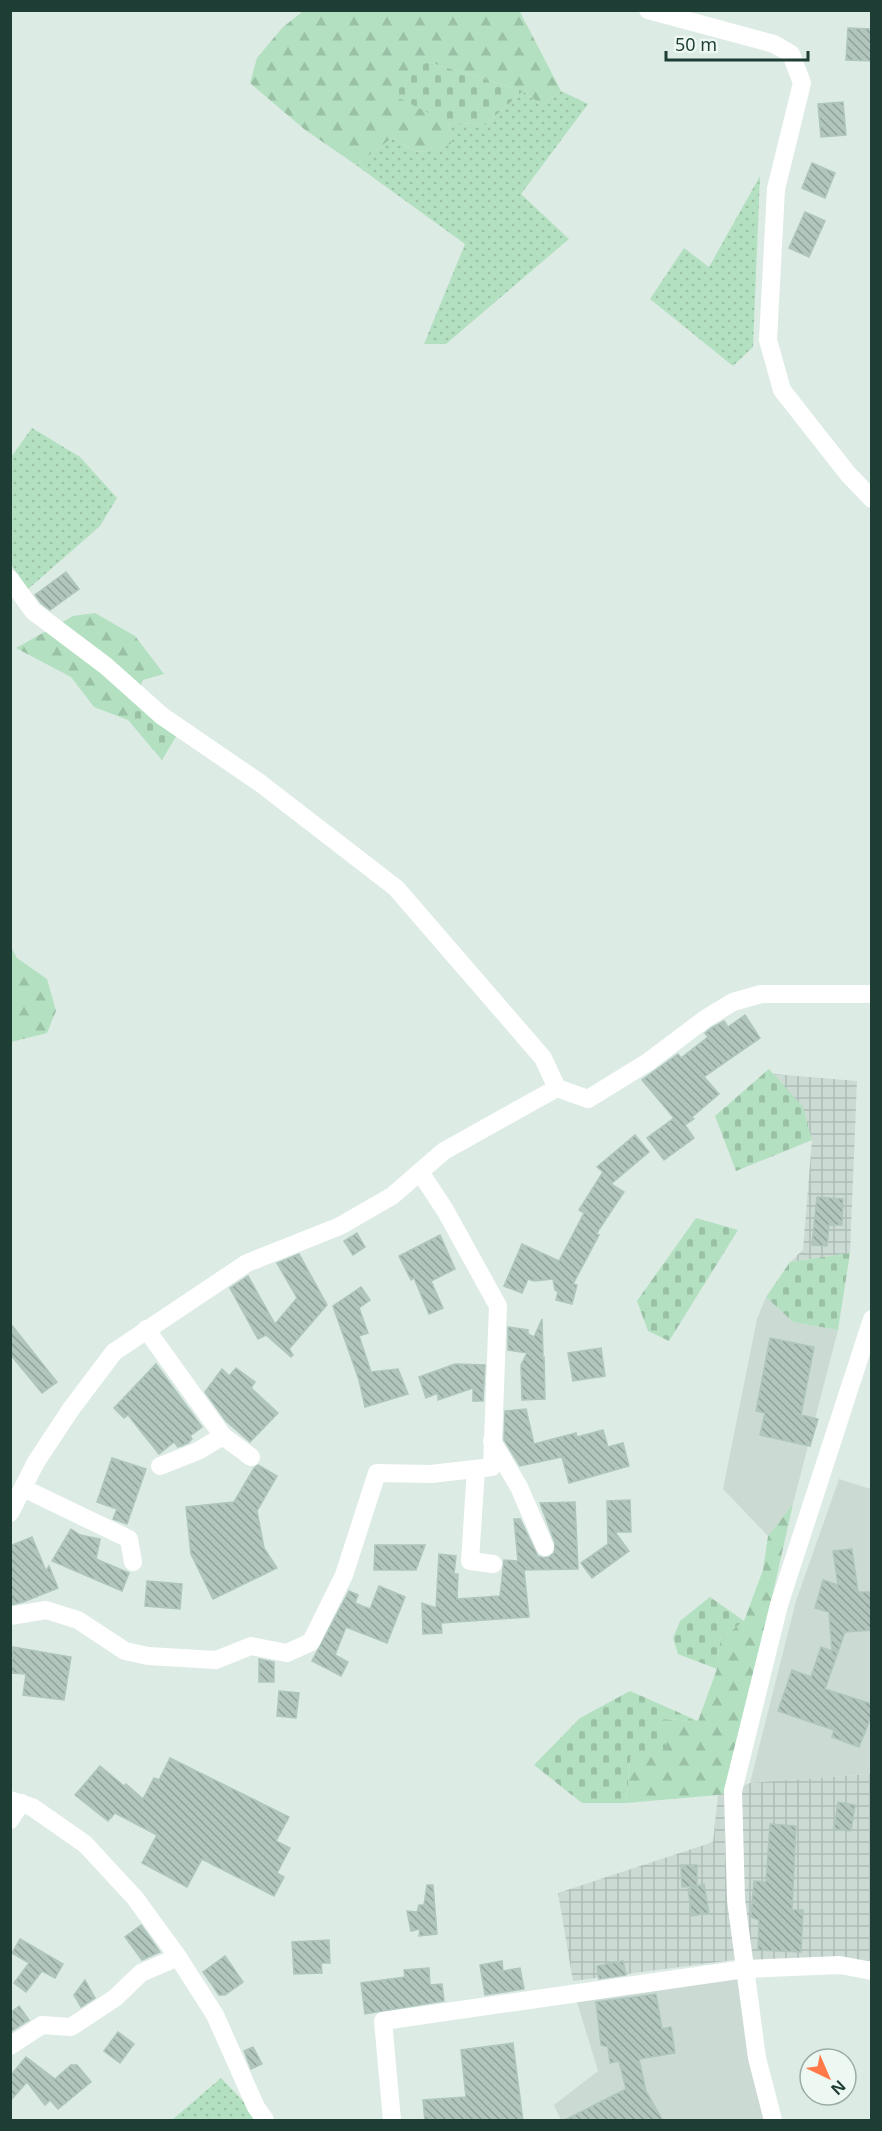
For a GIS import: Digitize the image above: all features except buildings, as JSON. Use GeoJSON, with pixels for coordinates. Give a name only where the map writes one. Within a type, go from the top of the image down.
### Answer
{"type":"FeatureCollection","features":[{"type":"Feature","properties":{"kind":"street"},"geometry":{"type":"LineString","coordinates":[[648,10],[774,44],[791,54],[802,83],[776,189],[768,340],[782,390],[848,474],[872,499]]}},
{"type":"Feature","properties":{"kind":"street"},"geometry":{"type":"LineString","coordinates":[[10,579],[33,611],[106,666],[162,716],[260,783],[396,888],[543,1058],[556,1089]]}},
{"type":"Feature","properties":{"kind":"street"},"geometry":{"type":"LineString","coordinates":[[10,1513],[36,1462],[114,1352],[247,1263],[340,1226],[392,1196],[444,1151],[556,1089],[588,1099],[648,1062],[705,1019],[733,1002],[761,994],[872,994]]}},
{"type":"Feature","properties":{"kind":"street"},"geometry":{"type":"LineString","coordinates":[[10,1616],[46,1610],[78,1620],[125,1651],[148,1656],[216,1660],[251,1646],[287,1653],[310,1642],[344,1575],[377,1473],[431,1474],[492,1467],[491,1440],[498,1347],[498,1306],[446,1210],[420,1172]]}},
{"type":"Feature","properties":{"kind":"street"},"geometry":{"type":"LineString","coordinates":[[773,2121],[757,2058],[736,1900],[733,1791],[778,1605],[872,1319]]}},
{"type":"Feature","properties":{"kind":"street"},"geometry":{"type":"LineString","coordinates":[[146,1329],[223,1436],[251,1457]]}},
{"type":"Feature","properties":{"kind":"street"},"geometry":{"type":"LineString","coordinates":[[160,1466],[198,1451],[223,1436]]}},
{"type":"Feature","properties":{"kind":"street"},"geometry":{"type":"LineString","coordinates":[[491,1440],[519,1487],[544,1546]]}},
{"type":"Feature","properties":{"kind":"street"},"geometry":{"type":"LineString","coordinates":[[476,1469],[470,1562],[493,1564]]}},
{"type":"Feature","properties":{"kind":"street"},"geometry":{"type":"LineString","coordinates":[[23,1488],[129,1539],[133,1562]]}},
{"type":"Feature","properties":{"kind":"street"},"geometry":{"type":"LineString","coordinates":[[10,1820],[16,1802],[32,1807],[85,1844],[135,1898],[178,1957],[215,2015],[256,2107],[265,2121]]}},
{"type":"Feature","properties":{"kind":"street"},"geometry":{"type":"LineString","coordinates":[[10,2046],[42,2025],[71,2027],[115,1998],[141,1973],[178,1957]]}},
{"type":"Feature","properties":{"kind":"street"},"geometry":{"type":"LineString","coordinates":[[392,2121],[383,2021],[745,1969],[840,1965],[872,1971]]}},
{"type":"Feature","properties":{"kind":"shaded area"},"geometry":{"type":"Polygon","coordinates":[[[774,1074],[857,1081],[850,1253],[790,1262],[803,1250],[812,1140],[774,1074]]]}},
{"type":"Feature","properties":{"kind":"shaded area"},"geometry":{"type":"Polygon","coordinates":[[[766,1297],[793,1322],[838,1330],[793,1504],[768,1536],[723,1489],[757,1319],[766,1297]]]}},
{"type":"Feature","properties":{"kind":"shaded area"},"geometry":{"type":"Polygon","coordinates":[[[839,1479],[871,1489],[871,1774],[750,1783],[796,1601],[839,1479]]]}},
{"type":"Feature","properties":{"kind":"shaded area"},"geometry":{"type":"Polygon","coordinates":[[[871,1774],[871,1961],[733,1960],[573,1981],[558,1893],[713,1842],[718,1795],[750,1783],[871,1774]]]}},
{"type":"Feature","properties":{"kind":"shaded area"},"geometry":{"type":"Polygon","coordinates":[[[739,1976],[769,2120],[561,2120],[554,2105],[598,2071],[577,2002],[739,1976]]]}},
{"type":"Feature","properties":{"kind":"green space"},"geometry":{"type":"Polygon","coordinates":[[[519,10],[561,91],[542,105],[523,91],[428,62],[397,96],[449,123],[451,144],[417,152],[392,138],[356,165],[304,129],[250,83],[257,58],[282,28],[303,11],[519,10]]]}},
{"type":"Feature","properties":{"kind":"green space"},"geometry":{"type":"Polygon","coordinates":[[[428,62],[523,91],[486,124],[449,123],[397,97],[395,79],[428,62]]]}},
{"type":"Feature","properties":{"kind":"green space"},"geometry":{"type":"Polygon","coordinates":[[[523,91],[542,105],[561,91],[588,104],[521,194],[569,239],[446,344],[424,344],[465,244],[356,165],[392,138],[417,152],[451,144],[449,123],[486,124],[523,91]]]}},
{"type":"Feature","properties":{"kind":"green space"},"geometry":{"type":"Polygon","coordinates":[[[760,176],[753,347],[733,366],[650,299],[684,248],[709,267],[760,176]]]}},
{"type":"Feature","properties":{"kind":"green space"},"geometry":{"type":"Polygon","coordinates":[[[32,428],[80,457],[117,498],[100,526],[27,590],[11,564],[11,457],[32,428]]]}},
{"type":"Feature","properties":{"kind":"green space"},"geometry":{"type":"Polygon","coordinates":[[[95,613],[135,636],[164,674],[143,680],[128,720],[94,707],[71,677],[16,648],[73,616],[95,613]]]}},
{"type":"Feature","properties":{"kind":"green space"},"geometry":{"type":"Polygon","coordinates":[[[135,699],[177,735],[162,760],[128,720],[135,699]]]}},
{"type":"Feature","properties":{"kind":"green space"},"geometry":{"type":"Polygon","coordinates":[[[11,947],[17,958],[47,979],[56,1011],[47,1033],[11,1042],[11,947]]]}},
{"type":"Feature","properties":{"kind":"green space"},"geometry":{"type":"Polygon","coordinates":[[[769,1069],[803,1107],[812,1140],[736,1171],[715,1116],[769,1069]]]}},
{"type":"Feature","properties":{"kind":"green space"},"geometry":{"type":"Polygon","coordinates":[[[696,1218],[738,1230],[669,1341],[648,1331],[637,1301],[696,1218]]]}},
{"type":"Feature","properties":{"kind":"green space"},"geometry":{"type":"Polygon","coordinates":[[[850,1253],[838,1330],[793,1322],[766,1297],[790,1262],[850,1253]]]}},
{"type":"Feature","properties":{"kind":"green space"},"geometry":{"type":"Polygon","coordinates":[[[793,1504],[725,1793],[626,1803],[631,1753],[660,1719],[698,1721],[717,1669],[720,1639],[744,1621],[763,1570],[768,1536],[793,1504]]]}},
{"type":"Feature","properties":{"kind":"green space"},"geometry":{"type":"Polygon","coordinates":[[[710,1597],[744,1621],[720,1639],[717,1669],[678,1654],[673,1638],[680,1621],[710,1597]]]}},
{"type":"Feature","properties":{"kind":"green space"},"geometry":{"type":"Polygon","coordinates":[[[630,1691],[698,1721],[660,1719],[666,1749],[631,1753],[626,1803],[582,1803],[534,1765],[580,1718],[630,1691]]]}},
{"type":"Feature","properties":{"kind":"green space"},"geometry":{"type":"Polygon","coordinates":[[[221,2078],[243,2101],[255,2120],[172,2120],[221,2078]]]}}]}
